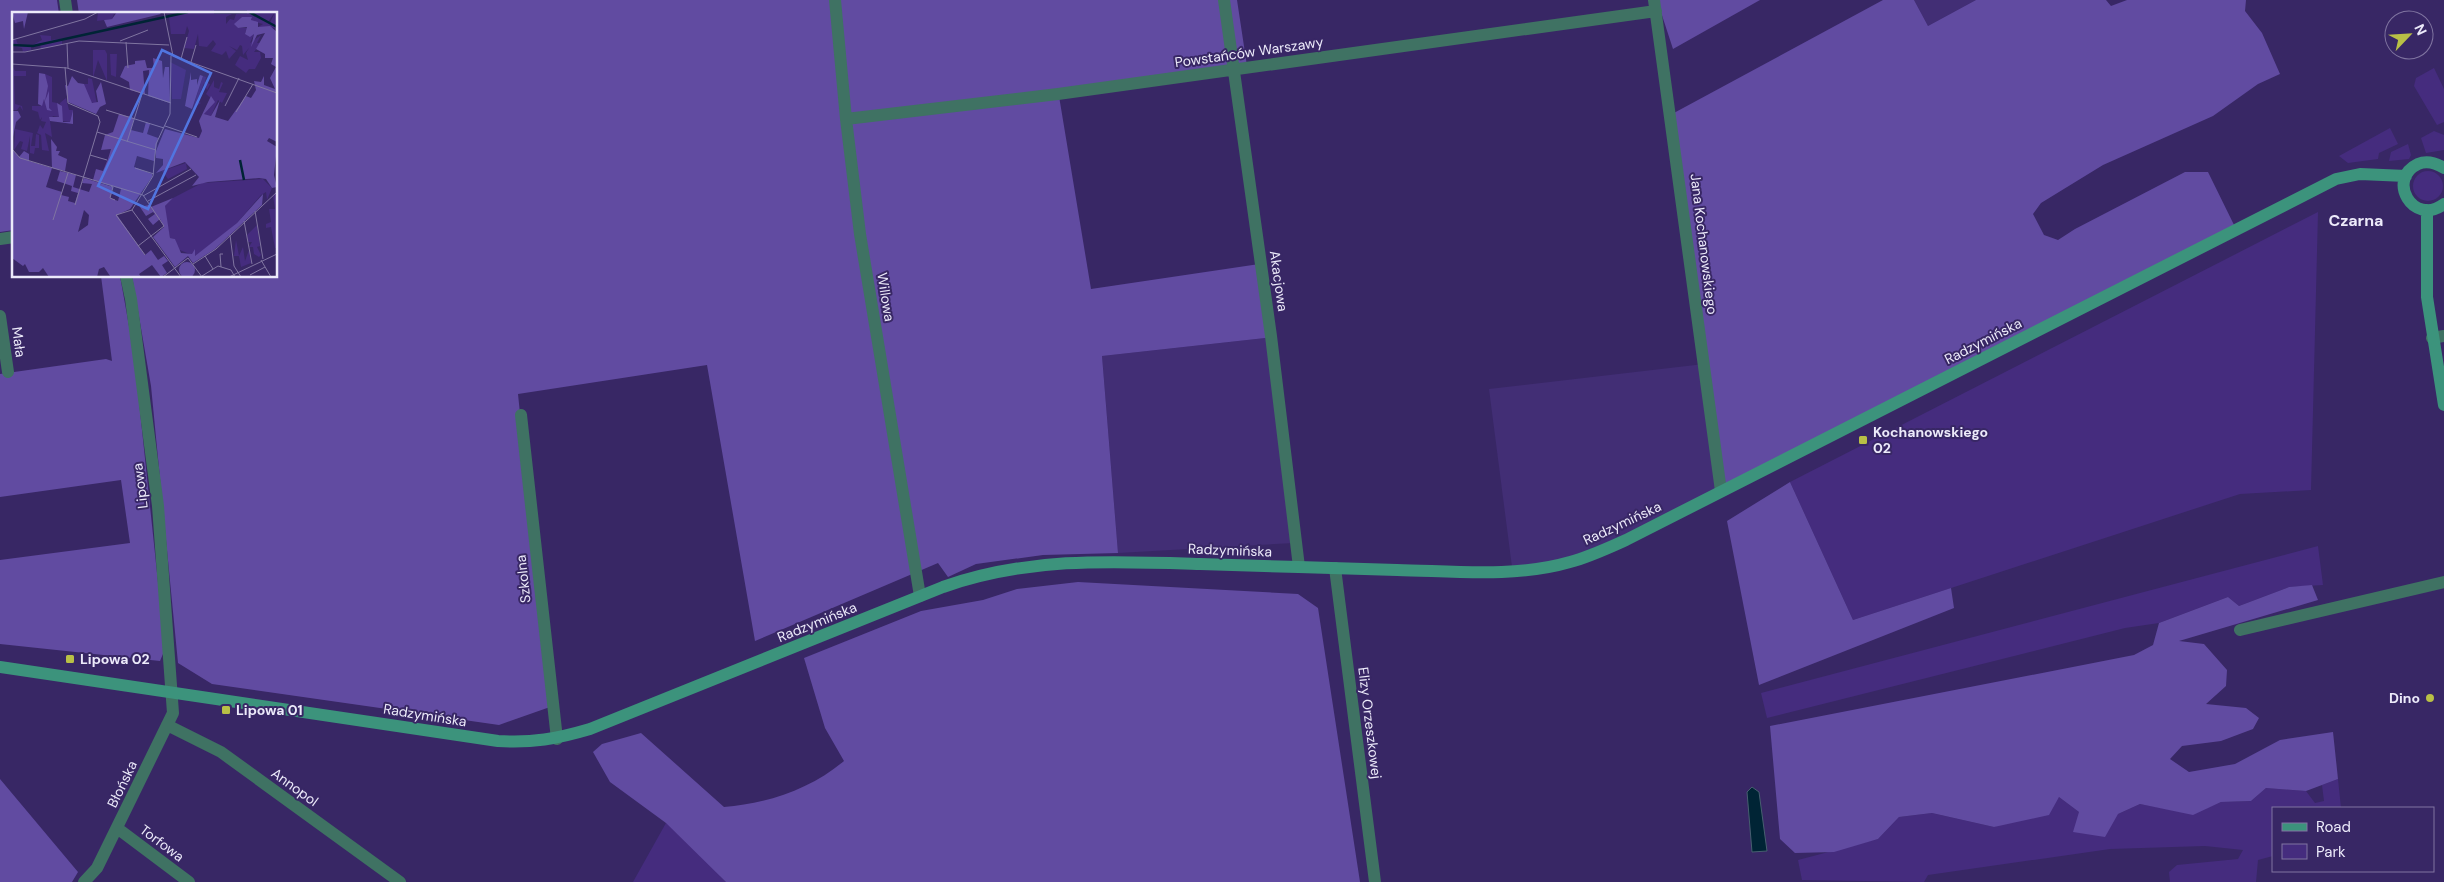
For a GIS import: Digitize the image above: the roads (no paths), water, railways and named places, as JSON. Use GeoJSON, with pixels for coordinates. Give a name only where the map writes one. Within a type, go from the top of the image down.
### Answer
{"type":"FeatureCollection","features":[{"type":"Feature","properties":{"kind":"street","name":"Willowa"},"geometry":{"type":"LineString","coordinates":[[835,0],[846,119],[860,234],[920,596]]}},
{"type":"Feature","properties":{"kind":"street","name":"Akacjowa"},"geometry":{"type":"LineString","coordinates":[[1224,0],[1271,336],[1299,567]]}},
{"type":"Feature","properties":{"kind":"street","name":"Powstańców Warszawy"},"geometry":{"type":"LineString","coordinates":[[846,119],[1058,94],[1655,5]]}},
{"type":"Feature","properties":{"kind":"street","name":"Jana Kochanowskiego"},"geometry":{"type":"LineString","coordinates":[[1655,5],[1721,491]]}},
{"type":"Feature","properties":{"kind":"street"},"geometry":{"type":"LineString","coordinates":[[2444,168],[2438,164],[2423,162],[2410,169],[2403,184],[2407,199],[2420,209],[2428,210],[2444,204]]}},
{"type":"Feature","properties":{"kind":"street","name":"Radzymińska"},"geometry":{"type":"LineString","coordinates":[[0,668],[498,741],[526,743],[557,739],[599,726],[920,596],[995,571],[1044,564],[1118,561],[1457,572],[1514,571],[1548,567],[1570,562],[1603,550],[2336,179],[2360,174],[2406,176]]}},
{"type":"Feature","properties":{"kind":"street"},"geometry":{"type":"LineString","coordinates":[[2428,210],[2426,271],[2438,337],[2444,405]]}},
{"type":"Feature","properties":{"kind":"street","name":"Lipowa"},"geometry":{"type":"LineString","coordinates":[[126,278],[158,506],[174,693]]}},
{"type":"Feature","properties":{"kind":"street","name":"Mała"},"geometry":{"type":"LineString","coordinates":[[0,316],[8,372]]}},
{"type":"Feature","properties":{"kind":"street","name":"Szkolna"},"geometry":{"type":"LineString","coordinates":[[521,414],[557,739]]}},
{"type":"Feature","properties":{"kind":"street","name":"Elizy Orzeszkowej"},"geometry":{"type":"LineString","coordinates":[[1335,568],[1375,882]]}},
{"type":"Feature","properties":{"kind":"street"},"geometry":{"type":"LineString","coordinates":[[2240,630],[2444,582]]}},
{"type":"Feature","properties":{"kind":"street","name":"Błońska"},"geometry":{"type":"LineString","coordinates":[[84,882],[97,868],[173,713],[174,693]]}},
{"type":"Feature","properties":{"kind":"street","name":"Annopol"},"geometry":{"type":"LineString","coordinates":[[167,725],[222,752],[400,882]]}},
{"type":"Feature","properties":{"kind":"street","name":"Torfowa"},"geometry":{"type":"LineString","coordinates":[[117,828],[189,882]]}},
{"type":"Feature","properties":{"kind":"water"},"geometry":{"type":"Polygon","coordinates":[[[1752,787],[1759,792],[1767,851],[1752,852],[1747,792],[1752,787]]]}},
{"type":"Feature","properties":{"kind":"place","name":"Kochanowskiego 02"},"geometry":{"type":"Point","coordinates":[1863,440]}},
{"type":"Feature","properties":{"kind":"place","name":"Lipowa 02"},"geometry":{"type":"Point","coordinates":[70,659]}},
{"type":"Feature","properties":{"kind":"place","name":"Dino"},"geometry":{"type":"Point","coordinates":[2430,698]}},
{"type":"Feature","properties":{"kind":"place","name":"Lipowa 01"},"geometry":{"type":"Point","coordinates":[226,710]}},
{"type":"Feature","properties":{"kind":"district","name":"Czarna"},"geometry":{"type":"Point","coordinates":[2356,220]}}]}
